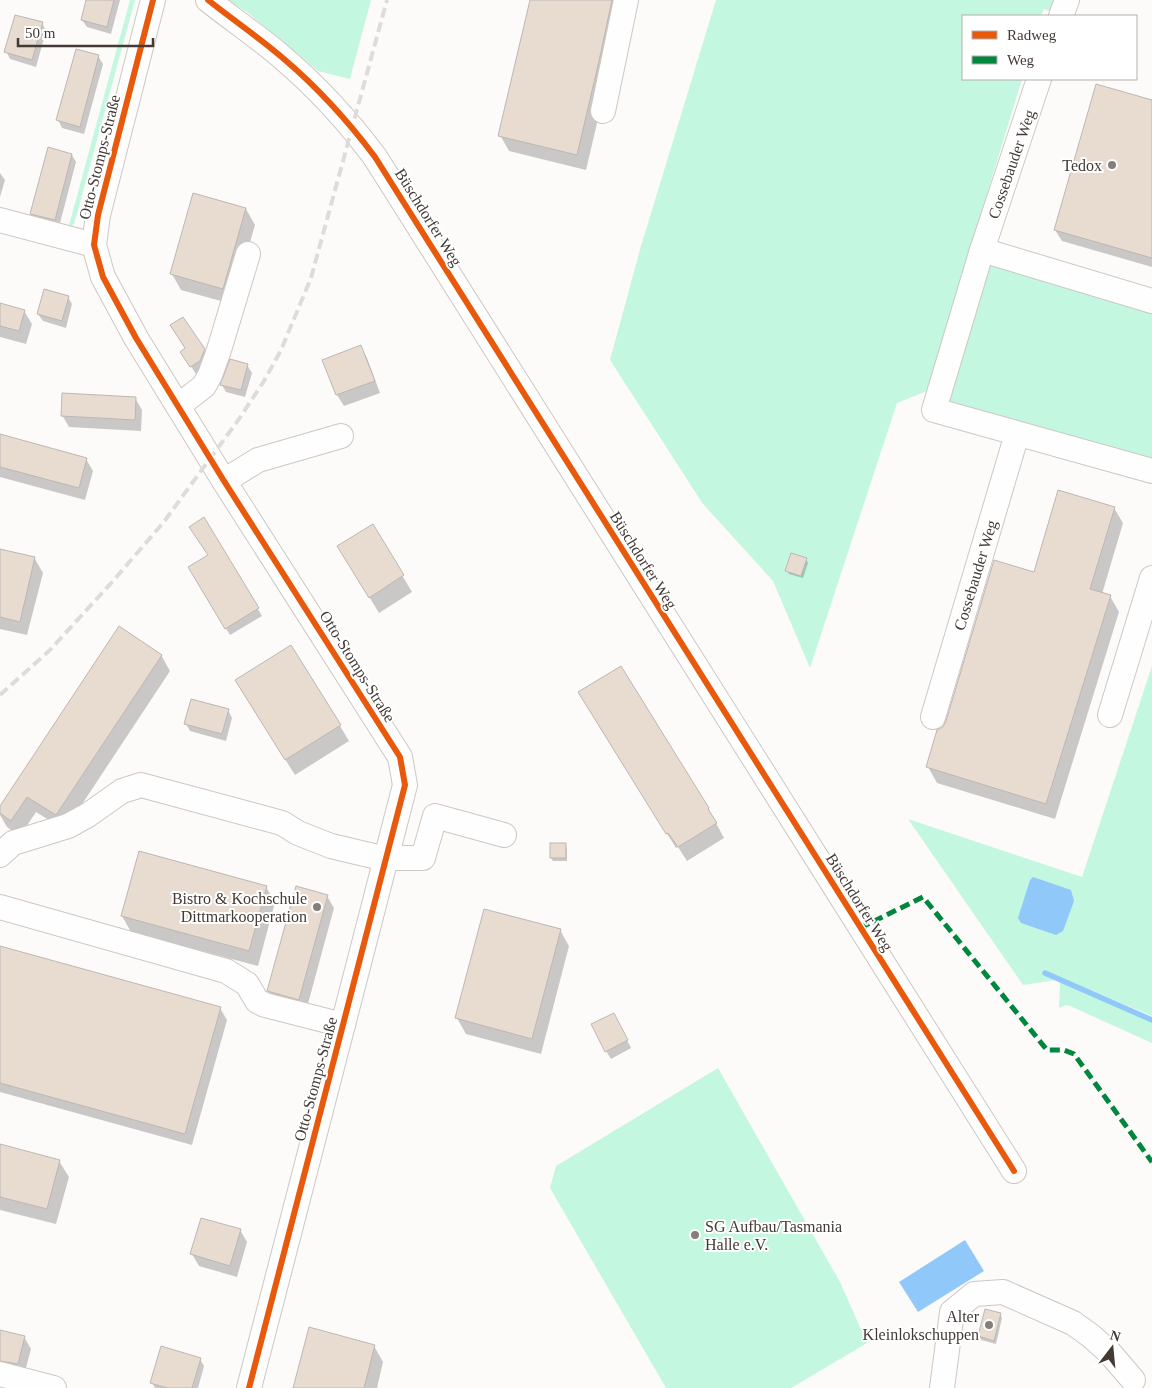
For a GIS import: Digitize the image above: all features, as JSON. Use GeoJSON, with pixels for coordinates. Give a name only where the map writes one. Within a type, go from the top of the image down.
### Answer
{"type":"FeatureCollection","features":[{"type":"Feature","properties":{"kind":"street","name":"Otto-Stomps-Straße"},"geometry":{"type":"LineString","coordinates":[[153,0],[98,215],[94,245],[103,277],[136,338],[224,482],[400,757],[405,785],[249,1388]]}},
{"type":"Feature","properties":{"kind":"street","name":"Büschdorfer Weg"},"geometry":{"type":"LineString","coordinates":[[208,0],[291,65],[326,99],[375,157],[1014,1171]]}},
{"type":"Feature","properties":{"kind":"street"},"geometry":{"type":"LineString","coordinates":[[602,110],[626,0]]}},
{"type":"Feature","properties":{"kind":"street"},"geometry":{"type":"LineString","coordinates":[[1061,15],[1067,0]]}},
{"type":"Feature","properties":{"kind":"street","name":"Cossebauder Weg"},"geometry":{"type":"LineString","coordinates":[[1039,80],[982,250],[934,410],[1152,472]]}},
{"type":"Feature","properties":{"kind":"street"},"geometry":{"type":"LineString","coordinates":[[0,220],[94,245]]}},
{"type":"Feature","properties":{"kind":"street"},"geometry":{"type":"LineString","coordinates":[[982,250],[1152,301]]}},
{"type":"Feature","properties":{"kind":"street"},"geometry":{"type":"LineString","coordinates":[[178,406],[204,386],[210,375],[220,350],[248,254]]}},
{"type":"Feature","properties":{"kind":"street","name":"Cossebauder Weg"},"geometry":{"type":"LineString","coordinates":[[933,717],[1017,434]]}},
{"type":"Feature","properties":{"kind":"street"},"geometry":{"type":"LineString","coordinates":[[224,482],[258,460],[341,436]]}},
{"type":"Feature","properties":{"kind":"street"},"geometry":{"type":"LineString","coordinates":[[1110,715],[1152,578]]}},
{"type":"Feature","properties":{"kind":"street"},"geometry":{"type":"LineString","coordinates":[[0,855],[13,843],[68,826],[88,815],[122,791],[141,784],[282,823],[298,833],[331,846],[398,858],[423,858],[435,816],[504,835]]}},
{"type":"Feature","properties":{"kind":"street"},"geometry":{"type":"LineString","coordinates":[[0,907],[226,970],[247,984],[257,1001],[265,1005],[343,1025]]}},
{"type":"Feature","properties":{"kind":"street"},"geometry":{"type":"LineString","coordinates":[[942,1388],[952,1312],[974,1294],[1003,1292],[1073,1323],[1109,1352],[1135,1384]]}},
{"type":"Feature","properties":{"kind":"street"},"geometry":{"type":"LineString","coordinates":[[0,1374],[54,1388]]}},
{"type":"Feature","properties":{"kind":"green space"},"geometry":{"type":"Polygon","coordinates":[[[130,0],[135,0],[74,224],[68,229],[130,0]]]}},
{"type":"Feature","properties":{"kind":"green space"},"geometry":{"type":"Polygon","coordinates":[[[228,0],[371,0],[350,79],[318,71],[247,12],[228,0]]]}},
{"type":"Feature","properties":{"kind":"green space"},"geometry":{"type":"Polygon","coordinates":[[[716,0],[1056,0],[1052,12],[1044,9],[1041,15],[962,15],[962,80],[1022,80],[927,391],[897,403],[810,668],[773,581],[703,504],[610,360],[641,246],[716,0]]]}},
{"type":"Feature","properties":{"kind":"green space"},"geometry":{"type":"Polygon","coordinates":[[[983,254],[1152,304],[1152,470],[937,409],[983,254]]]}},
{"type":"Feature","properties":{"kind":"green space"},"geometry":{"type":"Polygon","coordinates":[[[1152,666],[1152,1016],[1064,979],[1023,985],[908,819],[1082,877],[1152,666]]]}},
{"type":"Feature","properties":{"kind":"green space"},"geometry":{"type":"Polygon","coordinates":[[[1060,982],[1152,1021],[1152,1043],[1070,1006],[1066,1005],[1059,1008],[1060,982]]]}},
{"type":"Feature","properties":{"kind":"green space","name":"SG Aufbau/Tasmania Halle e.V."},"geometry":{"type":"Polygon","coordinates":[[[718,1068],[840,1282],[867,1343],[791,1388],[666,1388],[550,1188],[556,1166],[718,1068]]]}},
{"type":"Feature","properties":{"kind":"water"},"geometry":{"type":"Polygon","coordinates":[[[1033,877],[1071,890],[1074,901],[1063,931],[1056,935],[1021,923],[1018,918],[1030,880],[1033,877]]]}},
{"type":"Feature","properties":{"kind":"water"},"geometry":{"type":"Polygon","coordinates":[[[965,1240],[984,1271],[918,1312],[899,1282],[965,1240]]]}},
{"type":"Feature","properties":{"kind":"building"},"geometry":{"type":"Polygon","coordinates":[[[86,0],[114,0],[107,27],[81,20],[86,0]]]}},
{"type":"Feature","properties":{"kind":"building"},"geometry":{"type":"Polygon","coordinates":[[[530,0],[612,0],[577,155],[498,136],[530,0]]]}},
{"type":"Feature","properties":{"kind":"building"},"geometry":{"type":"Polygon","coordinates":[[[15,15],[43,22],[32,60],[4,52],[15,15]]]}},
{"type":"Feature","properties":{"kind":"building"},"geometry":{"type":"Polygon","coordinates":[[[76,49],[99,55],[80,127],[56,120],[76,49]]]}},
{"type":"Feature","properties":{"kind":"building","name":"Tedox"},"geometry":{"type":"Polygon","coordinates":[[[1096,84],[1152,100],[1152,258],[1054,230],[1096,84]]]}},
{"type":"Feature","properties":{"kind":"building"},"geometry":{"type":"Polygon","coordinates":[[[48,147],[72,154],[55,220],[30,214],[48,147]]]}},
{"type":"Feature","properties":{"kind":"building"},"geometry":{"type":"Polygon","coordinates":[[[193,193],[246,208],[223,289],[170,274],[193,193]]]}},
{"type":"Feature","properties":{"kind":"building"},"geometry":{"type":"Polygon","coordinates":[[[44,289],[69,296],[62,321],[37,314],[44,289]]]}},
{"type":"Feature","properties":{"kind":"building"},"geometry":{"type":"Polygon","coordinates":[[[0,303],[25,310],[19,331],[0,326],[0,303]]]}},
{"type":"Feature","properties":{"kind":"building"},"geometry":{"type":"Polygon","coordinates":[[[183,317],[205,349],[200,361],[190,367],[180,352],[185,348],[170,325],[183,317]]]}},
{"type":"Feature","properties":{"kind":"building"},"geometry":{"type":"Polygon","coordinates":[[[361,345],[375,381],[336,395],[322,360],[361,345]]]}},
{"type":"Feature","properties":{"kind":"building"},"geometry":{"type":"Polygon","coordinates":[[[230,359],[248,364],[241,390],[220,385],[230,359]]]}},
{"type":"Feature","properties":{"kind":"building"},"geometry":{"type":"Polygon","coordinates":[[[62,393],[136,397],[135,420],[61,416],[62,393]]]}},
{"type":"Feature","properties":{"kind":"building"},"geometry":{"type":"Polygon","coordinates":[[[0,434],[87,458],[79,488],[0,467],[0,434]]]}},
{"type":"Feature","properties":{"kind":"building"},"geometry":{"type":"Polygon","coordinates":[[[1058,490],[1115,507],[1090,589],[1111,595],[1046,804],[926,767],[937,730],[943,727],[946,721],[994,560],[1034,572],[1058,490]]]}},
{"type":"Feature","properties":{"kind":"building"},"geometry":{"type":"Polygon","coordinates":[[[204,517],[259,608],[225,629],[188,567],[208,555],[189,527],[204,517]]]}},
{"type":"Feature","properties":{"kind":"building"},"geometry":{"type":"Polygon","coordinates":[[[373,524],[404,575],[369,598],[337,546],[373,524]]]}},
{"type":"Feature","properties":{"kind":"building"},"geometry":{"type":"Polygon","coordinates":[[[0,549],[35,557],[20,622],[0,617],[0,549]]]}},
{"type":"Feature","properties":{"kind":"building"},"geometry":{"type":"Polygon","coordinates":[[[791,553],[807,558],[801,576],[785,571],[791,553]]]}},
{"type":"Feature","properties":{"kind":"building"},"geometry":{"type":"Polygon","coordinates":[[[119,626],[162,655],[56,815],[27,797],[11,821],[0,813],[0,806],[119,626]]]}},
{"type":"Feature","properties":{"kind":"building"},"geometry":{"type":"Polygon","coordinates":[[[291,645],[341,725],[285,760],[235,680],[291,645]]]}},
{"type":"Feature","properties":{"kind":"building"},"geometry":{"type":"Polygon","coordinates":[[[621,666],[717,823],[678,847],[668,833],[666,834],[578,692],[621,666]]]}},
{"type":"Feature","properties":{"kind":"building"},"geometry":{"type":"Polygon","coordinates":[[[191,699],[229,709],[222,734],[184,724],[191,699]]]}},
{"type":"Feature","properties":{"kind":"building"},"geometry":{"type":"Polygon","coordinates":[[[550,843],[566,843],[566,858],[550,858],[550,843]]]}},
{"type":"Feature","properties":{"kind":"building"},"geometry":{"type":"Polygon","coordinates":[[[139,851],[267,886],[249,951],[121,916],[139,851]]]}},
{"type":"Feature","properties":{"kind":"building"},"geometry":{"type":"Polygon","coordinates":[[[296,886],[328,895],[299,1000],[267,991],[296,886]]]}},
{"type":"Feature","properties":{"kind":"building"},"geometry":{"type":"Polygon","coordinates":[[[484,909],[561,929],[532,1039],[455,1018],[484,909]]]}},
{"type":"Feature","properties":{"kind":"building"},"geometry":{"type":"Polygon","coordinates":[[[0,946],[221,1007],[185,1134],[0,1083],[0,946]]]}},
{"type":"Feature","properties":{"kind":"building"},"geometry":{"type":"Polygon","coordinates":[[[614,1013],[628,1040],[605,1052],[591,1024],[614,1013]]]}},
{"type":"Feature","properties":{"kind":"building"},"geometry":{"type":"Polygon","coordinates":[[[0,1144],[60,1160],[47,1209],[0,1197],[0,1144]]]}},
{"type":"Feature","properties":{"kind":"building"},"geometry":{"type":"Polygon","coordinates":[[[201,1218],[241,1229],[230,1266],[190,1254],[201,1218]]]}},
{"type":"Feature","properties":{"kind":"building","name":"Alter Kleinlokschuppen"},"geometry":{"type":"Polygon","coordinates":[[[985,1309],[1001,1313],[994,1341],[978,1336],[985,1309]]]}},
{"type":"Feature","properties":{"kind":"building"},"geometry":{"type":"Polygon","coordinates":[[[309,1327],[375,1345],[364,1388],[293,1388],[309,1327]]]}},
{"type":"Feature","properties":{"kind":"building"},"geometry":{"type":"Polygon","coordinates":[[[0,1330],[25,1336],[18,1364],[0,1361],[0,1330]]]}},
{"type":"Feature","properties":{"kind":"building"},"geometry":{"type":"Polygon","coordinates":[[[161,1346],[201,1358],[192,1388],[168,1388],[150,1383],[161,1346]]]}},
{"type":"Feature","properties":{"kind":"waterway"},"geometry":{"type":"LineString","coordinates":[[1045,973],[1152,1020]]}},
{"type":"Feature","properties":{"kind":"railway"},"geometry":{"type":"LineString","coordinates":[[0,695],[50,650],[163,523],[239,419],[264,381],[281,350],[311,278],[387,0]]}},
{"type":"Feature","properties":{"kind":"marked path"},"geometry":{"type":"LineString","coordinates":[[860,928],[923,897],[1047,1050],[1064,1050],[1074,1054],[1152,1162]]}},
{"type":"Feature","properties":{"kind":"cycle path"},"geometry":{"type":"LineString","coordinates":[[153,0],[98,215],[94,245],[103,277],[136,338],[224,481],[400,757],[405,785],[249,1388]]}},
{"type":"Feature","properties":{"kind":"cycle path"},"geometry":{"type":"LineString","coordinates":[[208,0],[275,51],[309,81],[375,157],[1014,1171]]}},
{"type":"Feature","properties":{"kind":"place","name":"Tedox"},"geometry":{"type":"Point","coordinates":[1112,165]}},
{"type":"Feature","properties":{"kind":"place","name":"Bistro & Kochschule Dittmarkooperation"},"geometry":{"type":"Point","coordinates":[317,907]}},
{"type":"Feature","properties":{"kind":"place","name":"SG Aufbau/Tasmania Halle e.V."},"geometry":{"type":"Point","coordinates":[695,1235]}},
{"type":"Feature","properties":{"kind":"place","name":"Alter Kleinlokschuppen"},"geometry":{"type":"Point","coordinates":[989,1325]}}]}
